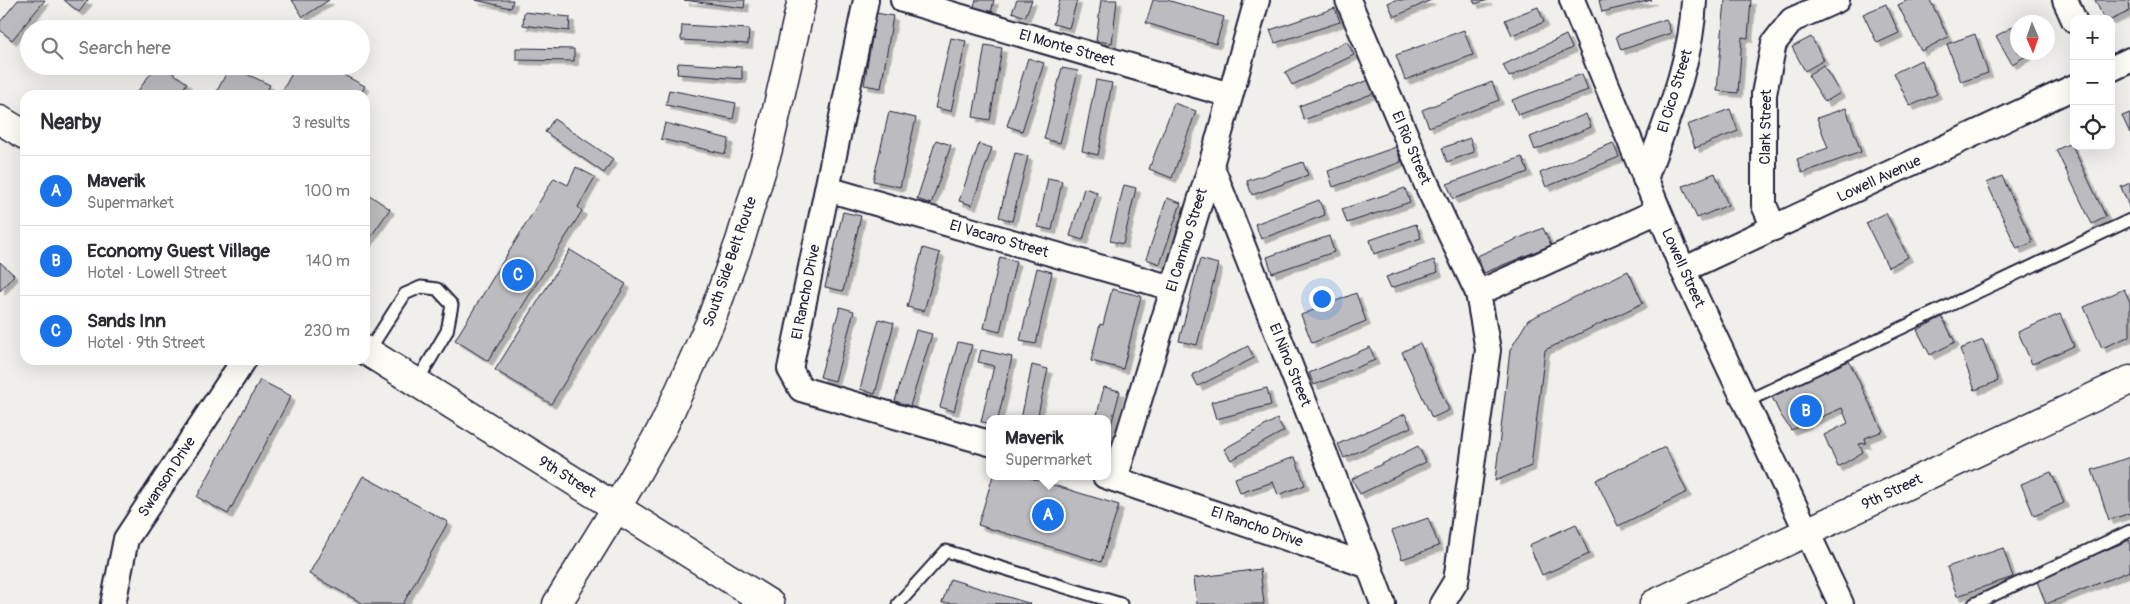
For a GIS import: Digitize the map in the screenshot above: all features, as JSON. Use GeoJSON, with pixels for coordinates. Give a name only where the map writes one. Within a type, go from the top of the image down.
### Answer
{"type":"FeatureCollection","features":[{"type":"Feature","properties":{"kind":"main road","name":"South Side Belt Route"},"geometry":{"type":"LineString","coordinates":[[557,604],[617,508],[664,425],[710,323],[740,242],[768,149],[802,0]]}},
{"type":"Feature","properties":{"kind":"main road"},"geometry":{"type":"LineString","coordinates":[[0,120],[20,132]]}},
{"type":"Feature","properties":{"kind":"main road","name":"9th Street"},"geometry":{"type":"LineString","coordinates":[[370,354],[770,604]]}},
{"type":"Feature","properties":{"kind":"main road","name":"9th Street"},"geometry":{"type":"LineString","coordinates":[[1654,604],[2130,380]]}},
{"type":"Feature","properties":{"kind":"street","name":"El Rancho Drive"},"geometry":{"type":"LineString","coordinates":[[866,0],[790,369],[801,389],[986,442]]}},
{"type":"Feature","properties":{"kind":"street","name":"El Monte Street"},"geometry":{"type":"LineString","coordinates":[[904,0],[1230,95]]}},
{"type":"Feature","properties":{"kind":"street","name":"El Camino Street"},"geometry":{"type":"LineString","coordinates":[[1111,475],[1211,165],[1257,0]]}},
{"type":"Feature","properties":{"kind":"street","name":"El Rio Street"},"geometry":{"type":"LineString","coordinates":[[1348,0],[1427,185],[1478,293],[1488,350],[1456,581],[1442,604]]}},
{"type":"Feature","properties":{"kind":"street","name":"Lowell Street"},"geometry":{"type":"LineString","coordinates":[[1572,0],[1683,270],[1841,604]]}},
{"type":"Feature","properties":{"kind":"street","name":"El Cico Street"},"geometry":{"type":"LineString","coordinates":[[1645,179],[1674,100],[1693,29],[1694,0]]}},
{"type":"Feature","properties":{"kind":"street","name":"Clark Street"},"geometry":{"type":"LineString","coordinates":[[1774,228],[1764,204],[1764,94],[1774,44],[1792,20],[1837,0]]}},
{"type":"Feature","properties":{"kind":"street"},"geometry":{"type":"LineString","coordinates":[[2065,0],[2072,15]]}},
{"type":"Feature","properties":{"kind":"street"},"geometry":{"type":"LineString","coordinates":[[2115,67],[2130,60]]}},
{"type":"Feature","properties":{"kind":"street","name":"Lowell Avenue"},"geometry":{"type":"LineString","coordinates":[[1683,270],[2070,89]]}},
{"type":"Feature","properties":{"kind":"street","name":"El Nino Street"},"geometry":{"type":"LineString","coordinates":[[1211,165],[1369,566]]}},
{"type":"Feature","properties":{"kind":"street","name":"El Vacaro Street"},"geometry":{"type":"LineString","coordinates":[[827,189],[1172,288]]}},
{"type":"Feature","properties":{"kind":"street"},"geometry":{"type":"LineString","coordinates":[[1478,293],[1658,211]]}},
{"type":"Feature","properties":{"kind":"street","name":"Swanson Drive"},"geometry":{"type":"LineString","coordinates":[[113,604],[126,539],[241,365]]}},
{"type":"Feature","properties":{"kind":"street","name":"El Rancho Drive"},"geometry":{"type":"LineString","coordinates":[[1111,478],[1369,566]]}},
{"type":"Feature","properties":{"kind":"street"},"geometry":{"type":"LineString","coordinates":[[1369,566],[1383,604]]}},
{"type":"Feature","properties":{"kind":"lane"},"geometry":{"type":"LineString","coordinates":[[1745,402],[2130,220]]}},
{"type":"Feature","properties":{"kind":"lane"},"geometry":{"type":"LineString","coordinates":[[370,345],[405,294],[421,287],[436,289],[452,305],[447,331],[416,384]]}},
{"type":"Feature","properties":{"kind":"lane"},"geometry":{"type":"LineString","coordinates":[[1974,604],[2130,531]]}},
{"type":"Feature","properties":{"kind":"lane"},"geometry":{"type":"LineString","coordinates":[[898,604],[946,551],[1121,604]]}},
{"type":"Feature","properties":{"kind":"building"},"geometry":{"type":"Polygon","coordinates":[[[18,0],[45,0],[28,20],[20,20],[20,30],[12,40],[0,30],[0,22],[18,0]]]}},
{"type":"Feature","properties":{"kind":"building"},"geometry":{"type":"Polygon","coordinates":[[[64,0],[88,0],[79,12],[64,0]]]}},
{"type":"Feature","properties":{"kind":"building"},"geometry":{"type":"Polygon","coordinates":[[[292,0],[329,0],[303,17],[292,0]]]}},
{"type":"Feature","properties":{"kind":"building"},"geometry":{"type":"Polygon","coordinates":[[[475,0],[513,0],[511,8],[475,0]]]}},
{"type":"Feature","properties":{"kind":"building"},"geometry":{"type":"Polygon","coordinates":[[[684,0],[745,0],[744,8],[684,0]]]}},
{"type":"Feature","properties":{"kind":"building"},"geometry":{"type":"Polygon","coordinates":[[[976,0],[994,0],[991,13],[973,9],[976,0]]]}},
{"type":"Feature","properties":{"kind":"building"},"geometry":{"type":"Polygon","coordinates":[[[1017,0],[1032,0],[1025,17],[1012,12],[1017,0]]]}},
{"type":"Feature","properties":{"kind":"building"},"geometry":{"type":"Polygon","coordinates":[[[1060,0],[1077,0],[1069,28],[1053,24],[1060,0]]]}},
{"type":"Feature","properties":{"kind":"building"},"geometry":{"type":"Polygon","coordinates":[[[1101,0],[1117,0],[1112,43],[1096,41],[1101,0]]]}},
{"type":"Feature","properties":{"kind":"building"},"geometry":{"type":"Polygon","coordinates":[[[1153,0],[1167,0],[1224,17],[1216,44],[1146,23],[1153,0]]]}},
{"type":"Feature","properties":{"kind":"building"},"geometry":{"type":"Polygon","coordinates":[[[1395,0],[1431,0],[1394,17],[1388,3],[1395,0]]]}},
{"type":"Feature","properties":{"kind":"building"},"geometry":{"type":"Polygon","coordinates":[[[1473,0],[1488,0],[1475,4],[1473,0]]]}},
{"type":"Feature","properties":{"kind":"building"},"geometry":{"type":"Polygon","coordinates":[[[1599,0],[1652,0],[1602,12],[1599,0]]]}},
{"type":"Feature","properties":{"kind":"building"},"geometry":{"type":"Polygon","coordinates":[[[1725,0],[1751,0],[1748,38],[1742,37],[1738,93],[1717,91],[1725,0]]]}},
{"type":"Feature","properties":{"kind":"building"},"geometry":{"type":"Polygon","coordinates":[[[1908,0],[1930,0],[1948,37],[1921,51],[1898,5],[1908,0]]]}},
{"type":"Feature","properties":{"kind":"building"},"geometry":{"type":"Polygon","coordinates":[[[2095,0],[2129,0],[2130,11],[2115,18],[2115,15],[2102,15],[2095,0]]]}},
{"type":"Feature","properties":{"kind":"building"},"geometry":{"type":"Polygon","coordinates":[[[1886,4],[1899,33],[1877,43],[1863,14],[1886,4]]]}},
{"type":"Feature","properties":{"kind":"building"},"geometry":{"type":"Polygon","coordinates":[[[1538,7],[1544,22],[1512,35],[1505,20],[1538,7]]]}},
{"type":"Feature","properties":{"kind":"building"},"geometry":{"type":"Polygon","coordinates":[[[1335,8],[1340,22],[1275,43],[1270,30],[1335,8]]]}},
{"type":"Feature","properties":{"kind":"building"},"geometry":{"type":"Polygon","coordinates":[[[524,12],[570,17],[569,31],[523,25],[524,12]]]}},
{"type":"Feature","properties":{"kind":"building"},"geometry":{"type":"Polygon","coordinates":[[[876,13],[893,16],[881,88],[864,85],[876,13]]]}},
{"type":"Feature","properties":{"kind":"building"},"geometry":{"type":"Polygon","coordinates":[[[1666,19],[1671,33],[1621,50],[1616,36],[1666,19]]]}},
{"type":"Feature","properties":{"kind":"building"},"geometry":{"type":"Polygon","coordinates":[[[682,25],[749,29],[748,44],[681,40],[682,25]]]}},
{"type":"Feature","properties":{"kind":"building"},"geometry":{"type":"Polygon","coordinates":[[[2010,28],[2010,60],[2019,60],[2012,64],[1996,36],[2010,28]]]}},
{"type":"Feature","properties":{"kind":"building"},"geometry":{"type":"Polygon","coordinates":[[[1464,30],[1473,55],[1405,80],[1396,55],[1464,30]]]}},
{"type":"Feature","properties":{"kind":"building"},"geometry":{"type":"Polygon","coordinates":[[[1975,34],[1988,73],[1961,82],[1947,44],[1975,34]]]}},
{"type":"Feature","properties":{"kind":"building"},"geometry":{"type":"Polygon","coordinates":[[[1566,35],[1572,48],[1509,77],[1503,65],[1566,35]]]}},
{"type":"Feature","properties":{"kind":"building"},"geometry":{"type":"Polygon","coordinates":[[[1811,37],[1824,60],[1805,71],[1792,47],[1811,37]]]}},
{"type":"Feature","properties":{"kind":"building"},"geometry":{"type":"Polygon","coordinates":[[[951,38],[966,41],[951,111],[935,108],[951,38]]]}},
{"type":"Feature","properties":{"kind":"building"},"geometry":{"type":"Polygon","coordinates":[[[1347,41],[1354,55],[1292,85],[1285,72],[1347,41]]]}},
{"type":"Feature","properties":{"kind":"building"},"geometry":{"type":"Polygon","coordinates":[[[985,45],[1002,48],[990,120],[973,117],[985,45]]]}},
{"type":"Feature","properties":{"kind":"building"},"geometry":{"type":"Polygon","coordinates":[[[516,48],[574,49],[574,61],[516,60],[516,48]]]}},
{"type":"Feature","properties":{"kind":"building"},"geometry":{"type":"Polygon","coordinates":[[[1028,58],[1044,63],[1022,131],[1007,126],[1028,58]]]}},
{"type":"Feature","properties":{"kind":"building"},"geometry":{"type":"Polygon","coordinates":[[[1921,60],[1937,94],[1910,106],[1894,73],[1921,60]]]}},
{"type":"Feature","properties":{"kind":"building"},"geometry":{"type":"Polygon","coordinates":[[[678,63],[742,67],[742,79],[677,74],[678,63]]]}},
{"type":"Feature","properties":{"kind":"building"},"geometry":{"type":"Polygon","coordinates":[[[1823,65],[1840,93],[1825,102],[1808,75],[1823,65]]]}},
{"type":"Feature","properties":{"kind":"building"},"geometry":{"type":"Polygon","coordinates":[[[1062,68],[1078,71],[1060,143],[1044,139],[1062,68]]]}},
{"type":"Feature","properties":{"kind":"building"},"geometry":{"type":"Polygon","coordinates":[[[1582,74],[1588,90],[1518,115],[1512,100],[1582,74]]]}},
{"type":"Feature","properties":{"kind":"building"},"geometry":{"type":"Polygon","coordinates":[[[149,75],[176,75],[187,83],[182,90],[139,90],[149,75]]]}},
{"type":"Feature","properties":{"kind":"building"},"geometry":{"type":"Polygon","coordinates":[[[225,75],[249,75],[270,85],[268,90],[218,90],[225,75]]]}},
{"type":"Feature","properties":{"kind":"building"},"geometry":{"type":"Polygon","coordinates":[[[291,75],[344,75],[365,86],[363,90],[283,90],[291,75]]]}},
{"type":"Feature","properties":{"kind":"building"},"geometry":{"type":"Polygon","coordinates":[[[1096,80],[1112,83],[1098,155],[1082,151],[1096,80]]]}},
{"type":"Feature","properties":{"kind":"building"},"geometry":{"type":"Polygon","coordinates":[[[1369,80],[1374,93],[1304,120],[1299,106],[1369,80]]]}},
{"type":"Feature","properties":{"kind":"building"},"geometry":{"type":"Polygon","coordinates":[[[1492,82],[1499,100],[1429,127],[1422,110],[1492,82]]]}},
{"type":"Feature","properties":{"kind":"building"},"geometry":{"type":"Polygon","coordinates":[[[669,90],[736,103],[733,119],[666,105],[669,90]]]}},
{"type":"Feature","properties":{"kind":"building"},"geometry":{"type":"Polygon","coordinates":[[[1174,103],[1196,111],[1172,178],[1149,169],[1174,103]]]}},
{"type":"Feature","properties":{"kind":"building"},"geometry":{"type":"Polygon","coordinates":[[[1846,108],[1861,152],[1802,173],[1797,159],[1828,148],[1817,118],[1846,108]]]}},
{"type":"Feature","properties":{"kind":"building"},"geometry":{"type":"Polygon","coordinates":[[[1730,109],[1738,131],[1695,148],[1687,125],[1730,109]]]}},
{"type":"Feature","properties":{"kind":"building"},"geometry":{"type":"Polygon","coordinates":[[[889,112],[916,118],[900,187],[873,181],[889,112]]]}},
{"type":"Feature","properties":{"kind":"building"},"geometry":{"type":"Polygon","coordinates":[[[2130,113],[2130,133],[2122,116],[2130,113]]]}},
{"type":"Feature","properties":{"kind":"building"},"geometry":{"type":"Polygon","coordinates":[[[1586,114],[1591,127],[1535,150],[1530,137],[1586,114]]]}},
{"type":"Feature","properties":{"kind":"building"},"geometry":{"type":"Polygon","coordinates":[[[554,119],[613,159],[604,173],[545,132],[554,119]]]}},
{"type":"Feature","properties":{"kind":"building"},"geometry":{"type":"Polygon","coordinates":[[[665,123],[729,139],[725,154],[661,139],[665,123]]]}},
{"type":"Feature","properties":{"kind":"building"},"geometry":{"type":"Polygon","coordinates":[[[1470,138],[1474,152],[1447,162],[1442,148],[1470,138]]]}},
{"type":"Feature","properties":{"kind":"building"},"geometry":{"type":"Polygon","coordinates":[[[936,140],[951,145],[931,204],[917,199],[936,140]]]}},
{"type":"Feature","properties":{"kind":"building"},"geometry":{"type":"Polygon","coordinates":[[[1613,143],[1619,157],[1546,187],[1540,173],[1613,143]]]}},
{"type":"Feature","properties":{"kind":"building"},"geometry":{"type":"Polygon","coordinates":[[[2070,143],[2070,150],[2074,150],[2106,217],[2092,224],[2056,150],[2070,143]]]}},
{"type":"Feature","properties":{"kind":"building"},"geometry":{"type":"Polygon","coordinates":[[[979,144],[992,148],[972,205],[959,201],[979,144]]]}},
{"type":"Feature","properties":{"kind":"building"},"geometry":{"type":"Polygon","coordinates":[[[1396,147],[1401,162],[1333,187],[1328,171],[1396,147]]]}},
{"type":"Feature","properties":{"kind":"building"},"geometry":{"type":"Polygon","coordinates":[[[1015,153],[1028,156],[1012,221],[999,217],[1015,153]]]}},
{"type":"Feature","properties":{"kind":"building"},"geometry":{"type":"Polygon","coordinates":[[[1522,157],[1528,172],[1453,199],[1447,184],[1522,157]]]}},
{"type":"Feature","properties":{"kind":"building"},"geometry":{"type":"Polygon","coordinates":[[[1303,162],[1308,175],[1252,195],[1247,181],[1303,162]]]}},
{"type":"Feature","properties":{"kind":"building"},"geometry":{"type":"Polygon","coordinates":[[[576,167],[595,177],[578,207],[582,211],[488,361],[455,340],[554,178],[568,185],[576,167]]]}},
{"type":"Feature","properties":{"kind":"building"},"geometry":{"type":"Polygon","coordinates":[[[1715,173],[1728,205],[1697,218],[1683,186],[1715,173]]]}},
{"type":"Feature","properties":{"kind":"building"},"geometry":{"type":"Polygon","coordinates":[[[2002,176],[2033,242],[2017,249],[1987,183],[2002,176]]]}},
{"type":"Feature","properties":{"kind":"building"},"geometry":{"type":"Polygon","coordinates":[[[1048,178],[1062,181],[1052,230],[1038,227],[1048,178]]]}},
{"type":"Feature","properties":{"kind":"building"},"geometry":{"type":"Polygon","coordinates":[[[2130,183],[2130,209],[2121,187],[2130,183]]]}},
{"type":"Feature","properties":{"kind":"building"},"geometry":{"type":"Polygon","coordinates":[[[1124,185],[1136,188],[1123,244],[1110,241],[1124,185]]]}},
{"type":"Feature","properties":{"kind":"building"},"geometry":{"type":"Polygon","coordinates":[[[1084,188],[1097,192],[1083,240],[1070,236],[1084,188]]]}},
{"type":"Feature","properties":{"kind":"building"},"geometry":{"type":"Polygon","coordinates":[[[1405,188],[1410,202],[1347,223],[1342,209],[1405,188]]]}},
{"type":"Feature","properties":{"kind":"building"},"geometry":{"type":"Polygon","coordinates":[[[370,195],[390,209],[370,238],[370,195]]]}},
{"type":"Feature","properties":{"kind":"building"},"geometry":{"type":"Polygon","coordinates":[[[1167,198],[1181,203],[1160,264],[1146,259],[1167,198]]]}},
{"type":"Feature","properties":{"kind":"building"},"geometry":{"type":"Polygon","coordinates":[[[1319,200],[1325,215],[1261,239],[1255,224],[1319,200]]]}},
{"type":"Feature","properties":{"kind":"building"},"geometry":{"type":"Polygon","coordinates":[[[843,212],[861,216],[843,291],[825,287],[843,212]]]}},
{"type":"Feature","properties":{"kind":"building"},"geometry":{"type":"Polygon","coordinates":[[[1886,213],[1908,257],[1888,267],[1866,223],[1886,213]]]}},
{"type":"Feature","properties":{"kind":"building"},"geometry":{"type":"Polygon","coordinates":[[[1416,224],[1421,238],[1374,254],[1370,240],[1416,224]]]}},
{"type":"Feature","properties":{"kind":"building"},"geometry":{"type":"Polygon","coordinates":[[[1543,228],[1551,245],[1484,273],[1477,256],[1543,228]]]}},
{"type":"Feature","properties":{"kind":"building"},"geometry":{"type":"Polygon","coordinates":[[[1329,236],[1334,252],[1272,273],[1267,257],[1329,236]]]}},
{"type":"Feature","properties":{"kind":"building"},"geometry":{"type":"Polygon","coordinates":[[[923,248],[940,253],[924,311],[907,307],[923,248]]]}},
{"type":"Feature","properties":{"kind":"building"},"geometry":{"type":"Polygon","coordinates":[[[570,250],[626,284],[551,404],[495,370],[570,250]]]}},
{"type":"Feature","properties":{"kind":"building"},"geometry":{"type":"Polygon","coordinates":[[[1000,257],[1016,261],[1000,332],[984,328],[1000,257]]]}},
{"type":"Feature","properties":{"kind":"building"},"geometry":{"type":"Polygon","coordinates":[[[1200,259],[1218,264],[1197,345],[1179,341],[1200,259]]]}},
{"type":"Feature","properties":{"kind":"building"},"geometry":{"type":"Polygon","coordinates":[[[1434,260],[1438,272],[1391,288],[1386,277],[1434,260]]]}},
{"type":"Feature","properties":{"kind":"building"},"geometry":{"type":"Polygon","coordinates":[[[0,262],[14,275],[0,291],[0,262]]]}},
{"type":"Feature","properties":{"kind":"building"},"geometry":{"type":"Polygon","coordinates":[[[1037,268],[1052,272],[1036,344],[1020,341],[1037,268]]]}},
{"type":"Feature","properties":{"kind":"building"},"geometry":{"type":"Polygon","coordinates":[[[1628,271],[1643,303],[1545,350],[1531,466],[1495,481],[1510,350],[1528,320],[1628,271]]]}},
{"type":"Feature","properties":{"kind":"building"},"geometry":{"type":"Polygon","coordinates":[[[1112,289],[1141,296],[1123,369],[1091,361],[1100,324],[1103,325],[1112,289]]]}},
{"type":"Feature","properties":{"kind":"building"},"geometry":{"type":"Polygon","coordinates":[[[2124,289],[2130,302],[2130,336],[2102,348],[2084,307],[2124,289]]]}},
{"type":"Feature","properties":{"kind":"building"},"geometry":{"type":"Polygon","coordinates":[[[1356,293],[1366,321],[1312,343],[1301,315],[1356,293]]]}},
{"type":"Feature","properties":{"kind":"building"},"geometry":{"type":"Polygon","coordinates":[[[840,307],[854,311],[835,381],[820,377],[840,307]]]}},
{"type":"Feature","properties":{"kind":"building"},"geometry":{"type":"Polygon","coordinates":[[[2060,314],[2074,346],[2032,364],[2018,332],[2060,314]]]}},
{"type":"Feature","properties":{"kind":"building"},"geometry":{"type":"Polygon","coordinates":[[[1942,317],[1955,342],[1930,355],[1917,330],[1942,317]]]}},
{"type":"Feature","properties":{"kind":"building"},"geometry":{"type":"Polygon","coordinates":[[[879,319],[894,323],[875,394],[860,389],[879,319]]]}},
{"type":"Feature","properties":{"kind":"building"},"geometry":{"type":"Polygon","coordinates":[[[916,330],[932,334],[910,406],[895,401],[916,330]]]}},
{"type":"Feature","properties":{"kind":"building"},"geometry":{"type":"Polygon","coordinates":[[[1983,340],[1998,381],[1975,390],[1960,349],[1983,340]]]}},
{"type":"Feature","properties":{"kind":"building"},"geometry":{"type":"Polygon","coordinates":[[[958,342],[972,345],[954,411],[940,407],[958,342]]]}},
{"type":"Feature","properties":{"kind":"building"},"geometry":{"type":"Polygon","coordinates":[[[1420,343],[1449,410],[1432,418],[1402,352],[1420,343]]]}},
{"type":"Feature","properties":{"kind":"building"},"geometry":{"type":"Polygon","coordinates":[[[1248,346],[1254,358],[1198,386],[1192,375],[1248,346]]]}},
{"type":"Feature","properties":{"kind":"building"},"geometry":{"type":"Polygon","coordinates":[[[1370,347],[1375,360],[1314,385],[1309,373],[1370,347]]]}},
{"type":"Feature","properties":{"kind":"building"},"geometry":{"type":"Polygon","coordinates":[[[981,350],[1012,357],[999,415],[986,415],[986,423],[981,422],[994,366],[978,362],[981,350]]]}},
{"type":"Feature","properties":{"kind":"building"},"geometry":{"type":"Polygon","coordinates":[[[1849,361],[1883,431],[1865,438],[1866,443],[1859,444],[1863,452],[1838,467],[1824,435],[1848,423],[1842,408],[1791,430],[1780,414],[1771,395],[1849,361]]]}},
{"type":"Feature","properties":{"kind":"building"},"geometry":{"type":"Polygon","coordinates":[[[1032,365],[1048,369],[1038,415],[1022,415],[1032,365]]]}},
{"type":"Feature","properties":{"kind":"building"},"geometry":{"type":"Polygon","coordinates":[[[260,380],[291,396],[228,514],[197,497],[260,380]]]}},
{"type":"Feature","properties":{"kind":"building"},"geometry":{"type":"Polygon","coordinates":[[[1104,387],[1120,391],[1111,425],[1111,415],[1097,415],[1104,387]]]}},
{"type":"Feature","properties":{"kind":"building"},"geometry":{"type":"Polygon","coordinates":[[[1267,388],[1271,405],[1216,419],[1211,402],[1267,388]]]}},
{"type":"Feature","properties":{"kind":"building"},"geometry":{"type":"Polygon","coordinates":[[[1405,414],[1411,427],[1344,458],[1338,444],[1405,414]]]}},
{"type":"Feature","properties":{"kind":"building"},"geometry":{"type":"Polygon","coordinates":[[[1277,419],[1284,431],[1231,460],[1224,449],[1277,419]]]}},
{"type":"Feature","properties":{"kind":"building"},"geometry":{"type":"Polygon","coordinates":[[[1418,446],[1426,462],[1360,494],[1352,479],[1418,446]]]}},
{"type":"Feature","properties":{"kind":"building"},"geometry":{"type":"Polygon","coordinates":[[[1665,447],[1687,492],[1618,526],[1596,480],[1665,447]]]}},
{"type":"Feature","properties":{"kind":"building"},"geometry":{"type":"Polygon","coordinates":[[[1295,457],[1305,485],[1278,495],[1273,482],[1240,493],[1235,478],[1295,457]]]}},
{"type":"Feature","properties":{"kind":"building"},"geometry":{"type":"Polygon","coordinates":[[[2130,457],[2130,513],[2109,520],[2092,470],[2130,457]]]}},
{"type":"Feature","properties":{"kind":"building"},"geometry":{"type":"Polygon","coordinates":[[[2051,472],[2064,503],[2034,516],[2021,484],[2051,472]]]}},
{"type":"Feature","properties":{"kind":"building"},"geometry":{"type":"Polygon","coordinates":[[[363,476],[448,522],[403,604],[364,604],[309,574],[363,476]]]}},
{"type":"Feature","properties":{"kind":"building"},"geometry":{"type":"Polygon","coordinates":[[[992,480],[1037,480],[1119,505],[1101,562],[978,525],[992,480]]]}},
{"type":"Feature","properties":{"kind":"building"},"geometry":{"type":"Polygon","coordinates":[[[1428,518],[1439,546],[1402,559],[1392,531],[1428,518]]]}},
{"type":"Feature","properties":{"kind":"building"},"geometry":{"type":"Polygon","coordinates":[[[1576,524],[1589,554],[1542,575],[1529,545],[1576,524]]]}},
{"type":"Feature","properties":{"kind":"building"},"geometry":{"type":"Polygon","coordinates":[[[2130,540],[2130,571],[2046,604],[2036,579],[2130,540]]]}},
{"type":"Feature","properties":{"kind":"building"},"geometry":{"type":"Polygon","coordinates":[[[2003,548],[2013,577],[1957,596],[1947,567],[2003,548]]]}},
{"type":"Feature","properties":{"kind":"building"},"geometry":{"type":"Polygon","coordinates":[[[1260,569],[1264,604],[1197,604],[1194,578],[1260,569]]]}},
{"type":"Feature","properties":{"kind":"building"},"geometry":{"type":"Polygon","coordinates":[[[950,579],[1031,604],[942,603],[950,579]]]}},
{"type":"Feature","properties":{"kind":"place","name":"Sands Inn"},"geometry":{"type":"Point","coordinates":[518,275]}},
{"type":"Feature","properties":{"kind":"place","name":"Economy Guest Village"},"geometry":{"type":"Point","coordinates":[1806,411]}},
{"type":"Feature","properties":{"kind":"place","name":"Maverik"},"geometry":{"type":"Point","coordinates":[1048,515]}}]}
